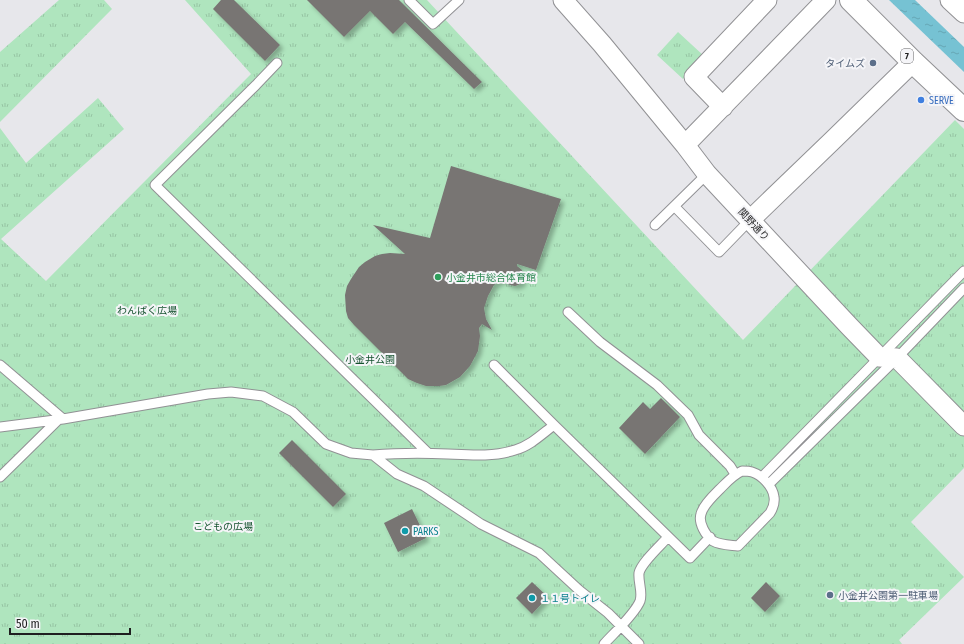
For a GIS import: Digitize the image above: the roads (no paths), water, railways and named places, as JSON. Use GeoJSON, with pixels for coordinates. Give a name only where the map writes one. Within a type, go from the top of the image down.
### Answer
{"type":"FeatureCollection","features":[{"type":"Feature","properties":{"kind":"main road","name":"7"},"geometry":{"type":"LineString","coordinates":[[851,0],[964,110]]}},
{"type":"Feature","properties":{"kind":"street","name":"関野通り"},"geometry":{"type":"LineString","coordinates":[[563,0],[602,44],[708,174],[849,326],[888,357],[964,426]]}},
{"type":"Feature","properties":{"kind":"street"},"geometry":{"type":"LineString","coordinates":[[723,107],[694,77],[767,0]]}},
{"type":"Feature","properties":{"kind":"street"},"geometry":{"type":"LineString","coordinates":[[685,145],[826,0]]}},
{"type":"Feature","properties":{"kind":"street"},"geometry":{"type":"LineString","coordinates":[[950,0],[964,13]]}},
{"type":"Feature","properties":{"kind":"street"},"geometry":{"type":"LineString","coordinates":[[750,220],[913,62]]}},
{"type":"Feature","properties":{"kind":"lane"},"geometry":{"type":"LineString","coordinates":[[409,0],[433,24],[459,0]]}},
{"type":"Feature","properties":{"kind":"lane"},"geometry":{"type":"LineString","coordinates":[[277,63],[155,184],[428,453]]}},
{"type":"Feature","properties":{"kind":"lane"},"geometry":{"type":"LineString","coordinates":[[655,225],[708,174]]}},
{"type":"Feature","properties":{"kind":"lane"},"geometry":{"type":"LineString","coordinates":[[674,207],[719,252],[750,220]]}},
{"type":"Feature","properties":{"kind":"lane"},"geometry":{"type":"LineString","coordinates":[[769,484],[888,357],[964,271]]}},
{"type":"Feature","properties":{"kind":"lane"},"geometry":{"type":"LineString","coordinates":[[762,476],[888,357],[964,288]]}},
{"type":"Feature","properties":{"kind":"lane"},"geometry":{"type":"LineString","coordinates":[[568,312],[600,342],[657,385],[688,415],[699,435],[730,466],[735,474]]}},
{"type":"Feature","properties":{"kind":"lane"},"geometry":{"type":"LineString","coordinates":[[0,365],[60,419]]}},
{"type":"Feature","properties":{"kind":"lane"},"geometry":{"type":"LineString","coordinates":[[494,365],[690,558],[710,537]]}},
{"type":"Feature","properties":{"kind":"lane"},"geometry":{"type":"LineString","coordinates":[[0,427],[60,419],[208,394],[231,392],[263,396],[294,412],[326,444],[351,453],[373,455],[428,453],[473,455],[498,454],[516,450],[534,441],[554,425]]}},
{"type":"Feature","properties":{"kind":"lane"},"geometry":{"type":"LineString","coordinates":[[0,476],[60,419]]}},
{"type":"Feature","properties":{"kind":"lane"},"geometry":{"type":"LineString","coordinates":[[373,455],[397,474],[424,486],[481,524],[539,553],[579,590],[608,613],[639,644]]}},
{"type":"Feature","properties":{"kind":"lane"},"geometry":{"type":"LineString","coordinates":[[742,471],[751,472],[762,476],[769,484],[774,497],[774,506],[770,513],[738,546],[725,545],[713,541],[704,532],[701,522],[701,513],[708,502],[735,474],[742,471]]}},
{"type":"Feature","properties":{"kind":"lane"},"geometry":{"type":"LineString","coordinates":[[604,644],[640,602],[641,594],[639,574],[642,566],[668,537]]}},
{"type":"Feature","properties":{"kind":"water"},"geometry":{"type":"Polygon","coordinates":[[[889,0],[915,0],[964,47],[964,72],[889,0]]]}},
{"type":"Feature","properties":{"kind":"place","name":"タイムズ"},"geometry":{"type":"Point","coordinates":[873,63]}},
{"type":"Feature","properties":{"kind":"place","name":"SERVE"},"geometry":{"type":"Point","coordinates":[921,100]}},
{"type":"Feature","properties":{"kind":"place","name":"小金井市総合体育館"},"geometry":{"type":"Point","coordinates":[438,277]}},
{"type":"Feature","properties":{"kind":"place","name":"PARKS"},"geometry":{"type":"Point","coordinates":[405,531]}},
{"type":"Feature","properties":{"kind":"place","name":"小金井公園第一駐車場"},"geometry":{"type":"Point","coordinates":[830,595]}},
{"type":"Feature","properties":{"kind":"place","name":"１１号トイレ"},"geometry":{"type":"Point","coordinates":[532,598]}},
{"type":"Feature","properties":{"kind":"park label","name":"わんぱく広場"},"geometry":{"type":"Point","coordinates":[147,310]}},
{"type":"Feature","properties":{"kind":"park label","name":"小金井公園"},"geometry":{"type":"Point","coordinates":[370,359]}},
{"type":"Feature","properties":{"kind":"park label","name":"こどもの広場"},"geometry":{"type":"Point","coordinates":[223,526]}}]}
